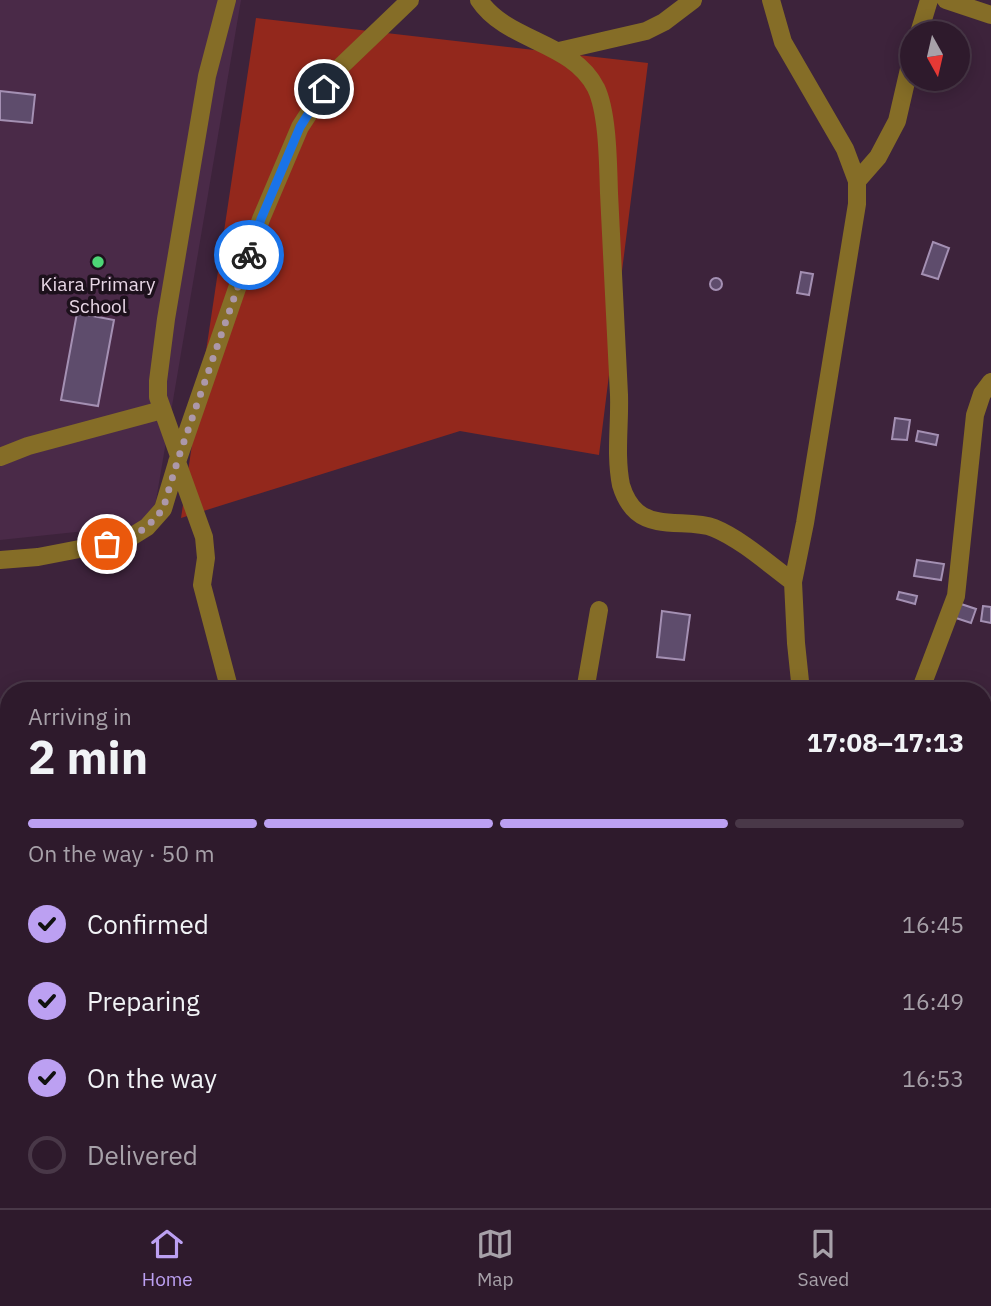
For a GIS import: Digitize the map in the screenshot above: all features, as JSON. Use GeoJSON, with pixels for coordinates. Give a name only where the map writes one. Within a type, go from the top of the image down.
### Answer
{"type":"FeatureCollection","features":[{"type":"Feature","properties":{"kind":"street"},"geometry":{"type":"LineString","coordinates":[[227,0],[207,76],[166,319],[158,397],[204,537],[206,558],[202,585],[228,682]]}},
{"type":"Feature","properties":{"kind":"street"},"geometry":{"type":"LineString","coordinates":[[0,560],[38,557],[126,540],[147,527],[163,509],[261,219],[300,127],[337,71],[406,0]]}},
{"type":"Feature","properties":{"kind":"street"},"geometry":{"type":"LineString","coordinates":[[479,0],[491,15],[559,51],[581,69],[596,88],[607,150],[619,404],[617,450],[627,500],[639,513],[653,519],[695,522],[716,529],[793,582]]}},
{"type":"Feature","properties":{"kind":"street"},"geometry":{"type":"LineString","coordinates":[[559,51],[646,31],[664,22],[693,0]]}},
{"type":"Feature","properties":{"kind":"street"},"geometry":{"type":"LineString","coordinates":[[771,0],[783,42],[845,149],[857,181],[855,215],[793,582],[800,682]]}},
{"type":"Feature","properties":{"kind":"street"},"geometry":{"type":"LineString","coordinates":[[923,21],[929,0]]}},
{"type":"Feature","properties":{"kind":"street"},"geometry":{"type":"LineString","coordinates":[[946,0],[991,15]]}},
{"type":"Feature","properties":{"kind":"street"},"geometry":{"type":"LineString","coordinates":[[857,181],[878,157],[897,121],[904,91]]}},
{"type":"Feature","properties":{"kind":"street"},"geometry":{"type":"LineString","coordinates":[[923,682],[956,596],[975,415],[982,394],[991,382]]}},
{"type":"Feature","properties":{"kind":"street"},"geometry":{"type":"LineString","coordinates":[[0,457],[28,446],[162,410]]}},
{"type":"Feature","properties":{"kind":"street"},"geometry":{"type":"LineString","coordinates":[[587,682],[599,610]]}},
{"type":"Feature","properties":{"kind":"shaded area","name":"Kiara Primary School"},"geometry":{"type":"Polygon","coordinates":[[[0,0],[241,0],[152,524],[0,540],[0,0]]]}},
{"type":"Feature","properties":{"kind":"shaded area"},"geometry":{"type":"Polygon","coordinates":[[[256,18],[648,63],[599,455],[460,431],[181,518],[256,18]]]}},
{"type":"Feature","properties":{"kind":"building"},"geometry":{"type":"Polygon","coordinates":[[[0,91],[35,95],[32,123],[0,120],[0,91]]]}},
{"type":"Feature","properties":{"kind":"building"},"geometry":{"type":"Polygon","coordinates":[[[933,242],[949,248],[938,279],[922,274],[933,242]]]}},
{"type":"Feature","properties":{"kind":"building"},"geometry":{"type":"Polygon","coordinates":[[[801,272],[813,274],[809,295],[797,293],[801,272]]]}},
{"type":"Feature","properties":{"kind":"building"},"geometry":{"type":"Polygon","coordinates":[[[711,279],[721,279],[721,289],[711,289],[711,279]]]}},
{"type":"Feature","properties":{"kind":"building"},"geometry":{"type":"Polygon","coordinates":[[[77,313],[114,320],[98,406],[61,400],[77,313]]]}},
{"type":"Feature","properties":{"kind":"building"},"geometry":{"type":"Polygon","coordinates":[[[895,418],[910,420],[907,440],[892,439],[895,418]]]}},
{"type":"Feature","properties":{"kind":"building"},"geometry":{"type":"Polygon","coordinates":[[[918,431],[938,435],[936,445],[916,441],[918,431]]]}},
{"type":"Feature","properties":{"kind":"building"},"geometry":{"type":"Polygon","coordinates":[[[917,560],[944,564],[941,580],[914,576],[917,560]]]}},
{"type":"Feature","properties":{"kind":"building"},"geometry":{"type":"Polygon","coordinates":[[[899,592],[917,596],[915,604],[897,599],[899,592]]]}},
{"type":"Feature","properties":{"kind":"building"},"geometry":{"type":"Polygon","coordinates":[[[949,600],[976,609],[971,623],[944,614],[949,600]]]}},
{"type":"Feature","properties":{"kind":"building"},"geometry":{"type":"Polygon","coordinates":[[[983,606],[991,607],[991,623],[981,621],[983,606]]]}},
{"type":"Feature","properties":{"kind":"building"},"geometry":{"type":"Polygon","coordinates":[[[662,611],[690,615],[684,660],[657,657],[662,611]]]}},
{"type":"Feature","properties":{"kind":"way so far"},"geometry":{"type":"LineString","coordinates":[[107,544],[126,540],[147,527],[163,509],[249,255]]}},
{"type":"Feature","properties":{"kind":"place","name":"Kiara Primary School"},"geometry":{"type":"Point","coordinates":[98,262]}},
{"type":"Feature","properties":{"kind":"route"},"geometry":{"type":"LineString","coordinates":[[249,255],[261,219],[300,127],[324,89]]}}]}
